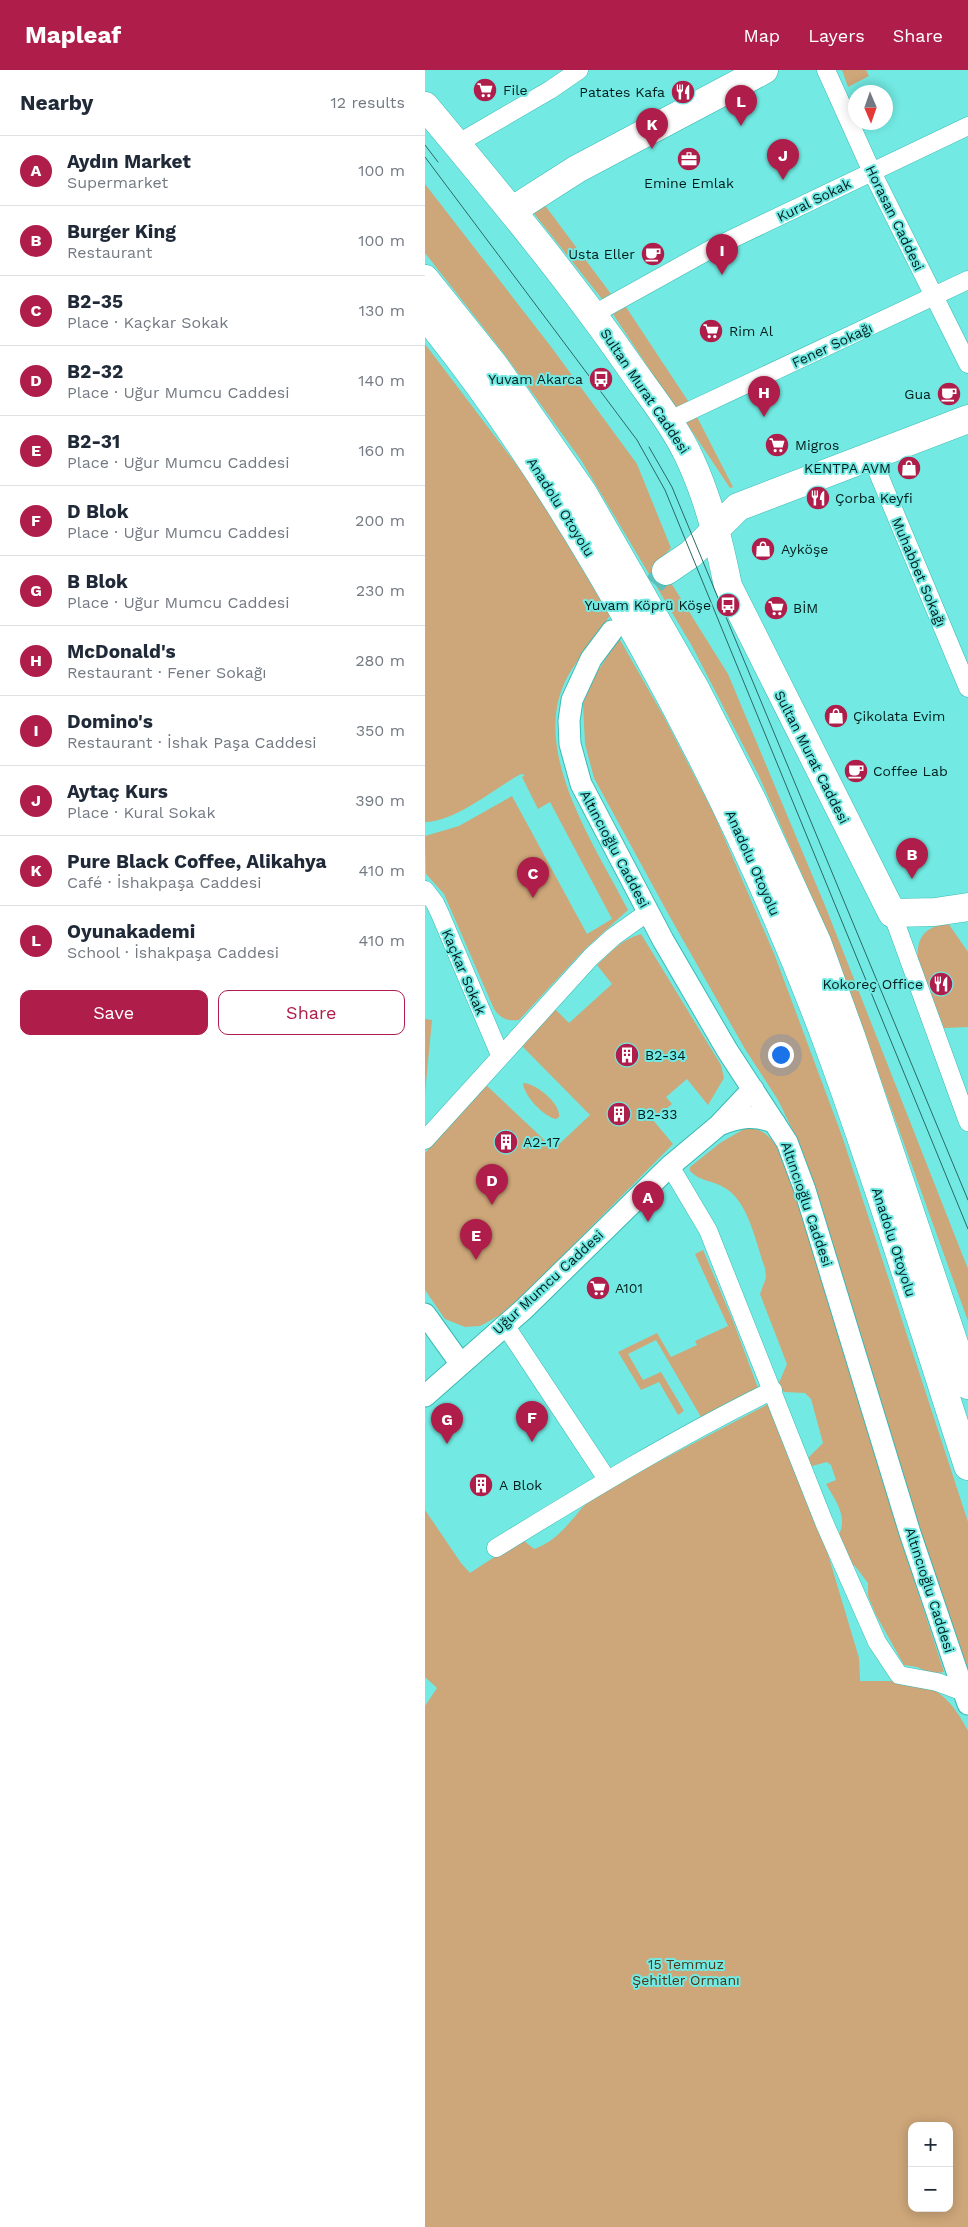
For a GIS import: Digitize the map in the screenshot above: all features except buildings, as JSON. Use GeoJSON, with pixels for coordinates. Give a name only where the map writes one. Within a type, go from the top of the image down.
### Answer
{"type":"FeatureCollection","features":[{"type":"Feature","properties":{"kind":"main road"},"geometry":{"type":"LineString","coordinates":[[513,210],[577,169],[764,70]]}},
{"type":"Feature","properties":{"kind":"main road","name":"Sultan Murat Caddesi"},"geometry":{"type":"LineString","coordinates":[[425,106],[513,210],[594,314],[668,421],[690,458],[705,496],[715,529],[728,586],[892,913]]}},
{"type":"Feature","properties":{"kind":"main road","name":"Anadolu Otoyolu"},"geometry":{"type":"LineString","coordinates":[[425,278],[494,365],[583,493],[696,690],[753,802],[817,942],[851,1036],[968,1385]]}},
{"type":"Feature","properties":{"kind":"main road","name":"Anadolu Otoyolu"},"geometry":{"type":"LineString","coordinates":[[425,315],[474,379],[545,479],[614,593],[681,714],[730,810],[791,951],[827,1044],[968,1466]]}},
{"type":"Feature","properties":{"kind":"main road"},"geometry":{"type":"LineString","coordinates":[[666,571],[691,554],[737,507],[968,419]]}},
{"type":"Feature","properties":{"kind":"main road"},"geometry":{"type":"LineString","coordinates":[[666,571],[693,536],[705,496]]}},
{"type":"Feature","properties":{"kind":"main road"},"geometry":{"type":"LineString","coordinates":[[666,571],[683,566],[696,567],[715,575],[728,586]]}},
{"type":"Feature","properties":{"kind":"main road"},"geometry":{"type":"LineString","coordinates":[[892,913],[935,912],[968,908]]}},
{"type":"Feature","properties":{"kind":"street"},"geometry":{"type":"LineString","coordinates":[[457,144],[550,90],[579,70]]}},
{"type":"Feature","properties":{"kind":"street","name":"Horasan Caddesi"},"geometry":{"type":"LineString","coordinates":[[826,70],[872,172],[968,364]]}},
{"type":"Feature","properties":{"kind":"street","name":"Kural Sokak"},"geometry":{"type":"LineString","coordinates":[[594,314],[713,248],[968,126]]}},
{"type":"Feature","properties":{"kind":"street","name":"Fener Sokağı"},"geometry":{"type":"LineString","coordinates":[[668,421],[968,280]]}},
{"type":"Feature","properties":{"kind":"street","name":"Muhabbet Sokağı"},"geometry":{"type":"LineString","coordinates":[[871,456],[968,688]]}},
{"type":"Feature","properties":{"kind":"street","name":"Altıncıoğlu Caddesi"},"geometry":{"type":"LineString","coordinates":[[612,631],[591,659],[571,700],[569,721],[570,744],[581,784],[648,912],[749,1083],[787,1142],[805,1190],[910,1533],[966,1698]]}},
{"type":"Feature","properties":{"kind":"street","name":"Kaçkar Sokak"},"geometry":{"type":"LineString","coordinates":[[425,890],[438,910],[500,1055]]}},
{"type":"Feature","properties":{"kind":"street"},"geometry":{"type":"LineString","coordinates":[[425,1140],[500,1055],[607,942],[648,912]]}},
{"type":"Feature","properties":{"kind":"street"},"geometry":{"type":"LineString","coordinates":[[892,913],[968,1122]]}},
{"type":"Feature","properties":{"kind":"street"},"geometry":{"type":"LineString","coordinates":[[670,1166],[719,1125],[749,1083]]}},
{"type":"Feature","properties":{"kind":"street"},"geometry":{"type":"LineString","coordinates":[[670,1166],[679,1150],[720,1107],[749,1083]]}},
{"type":"Feature","properties":{"kind":"street"},"geometry":{"type":"LineString","coordinates":[[719,1125],[735,1118],[750,1117],[763,1118],[775,1123]]}},
{"type":"Feature","properties":{"kind":"street"},"geometry":{"type":"LineString","coordinates":[[670,1166],[708,1230],[824,1522],[877,1642],[899,1675],[937,1682],[966,1698]]}},
{"type":"Feature","properties":{"kind":"street","name":"Uğur Mumcu Caddesi"},"geometry":{"type":"LineString","coordinates":[[425,1396],[505,1325],[670,1166]]}},
{"type":"Feature","properties":{"kind":"street"},"geometry":{"type":"LineString","coordinates":[[425,1316],[460,1363]]}},
{"type":"Feature","properties":{"kind":"street"},"geometry":{"type":"LineString","coordinates":[[505,1325],[607,1479]]}},
{"type":"Feature","properties":{"kind":"street"},"geometry":{"type":"LineString","coordinates":[[496,1548],[607,1479],[699,1426],[773,1390]]}},
{"type":"Feature","properties":{"kind":"green space"},"geometry":{"type":"Polygon","coordinates":[[[842,70],[866,70],[869,76],[852,85],[848,85],[848,87],[842,70]]]}},
{"type":"Feature","properties":{"kind":"green space"},"geometry":{"type":"Polygon","coordinates":[[[425,184],[552,348],[637,464],[671,548],[658,562],[728,674],[826,908],[968,1269],[968,1321],[829,936],[759,776],[692,646],[581,460],[505,355],[425,253],[425,184]]]}},
{"type":"Feature","properties":{"kind":"green space"},"geometry":{"type":"Polygon","coordinates":[[[544,204],[611,294],[602,299],[532,211],[544,204]]]}},
{"type":"Feature","properties":{"kind":"green space"},"geometry":{"type":"Polygon","coordinates":[[[626,307],[688,401],[675,408],[613,314],[626,307]]]}},
{"type":"Feature","properties":{"kind":"green space"},"geometry":{"type":"Polygon","coordinates":[[[425,344],[531,484],[610,615],[572,669],[562,689],[556,716],[557,744],[563,774],[573,803],[586,832],[628,910],[584,950],[519,1020],[505,1019],[494,1009],[444,894],[426,874],[425,836],[459,826],[512,796],[587,934],[612,919],[550,802],[538,809],[522,777],[525,775],[521,774],[510,780],[475,803],[450,816],[425,822],[425,344]]]}},
{"type":"Feature","properties":{"kind":"green space"},"geometry":{"type":"Polygon","coordinates":[[[697,417],[733,487],[730,488],[686,422],[697,417]]]}},
{"type":"Feature","properties":{"kind":"green space"},"geometry":{"type":"Polygon","coordinates":[[[619,638],[664,717],[714,814],[775,956],[842,1136],[968,1522],[968,1680],[797,1139],[778,1100],[745,1049],[594,778],[585,744],[583,704],[592,680],[619,638]]]}},
{"type":"Feature","properties":{"kind":"green space"},"geometry":{"type":"Polygon","coordinates":[[[948,923],[968,952],[968,1027],[944,1028],[918,960],[919,945],[924,934],[934,927],[948,923]]]}},
{"type":"Feature","properties":{"kind":"green space"},"geometry":{"type":"Polygon","coordinates":[[[641,934],[721,1065],[724,1078],[708,1105],[687,1079],[666,1097],[672,1104],[653,1120],[673,1144],[508,1311],[480,1326],[465,1327],[445,1319],[425,1290],[425,1153],[486,1085],[554,1149],[590,1115],[521,1045],[555,1009],[569,1023],[612,984],[597,965],[622,943],[641,934]]]}},
{"type":"Feature","properties":{"kind":"green space"},"geometry":{"type":"Polygon","coordinates":[[[425,1019],[432,1020],[425,1093],[425,1019]]]}},
{"type":"Feature","properties":{"kind":"green space"},"geometry":{"type":"Polygon","coordinates":[[[523,1083],[534,1086],[552,1100],[559,1112],[559,1117],[556,1119],[540,1110],[530,1099],[523,1083]]]}},
{"type":"Feature","properties":{"kind":"green space"},"geometry":{"type":"Polygon","coordinates":[[[744,1129],[755,1129],[764,1133],[772,1140],[787,1170],[905,1553],[944,1672],[932,1674],[917,1667],[904,1665],[876,1615],[868,1596],[868,1583],[855,1566],[845,1561],[838,1536],[842,1522],[841,1515],[837,1502],[826,1484],[836,1480],[831,1465],[827,1462],[812,1466],[806,1460],[823,1443],[811,1399],[805,1393],[784,1392],[778,1385],[787,1364],[760,1294],[766,1278],[765,1268],[751,1224],[733,1194],[720,1185],[698,1177],[690,1171],[690,1167],[720,1143],[744,1129]]]}},
{"type":"Feature","properties":{"kind":"green space"},"geometry":{"type":"Polygon","coordinates":[[[703,1250],[733,1321],[758,1388],[701,1417],[656,1340],[628,1354],[643,1380],[661,1372],[684,1411],[678,1415],[659,1382],[641,1390],[618,1352],[657,1333],[671,1357],[697,1345],[695,1341],[728,1326],[695,1254],[703,1250]]]}},
{"type":"Feature","properties":{"kind":"green space","name":"15 Temmuz Şehitler Ormanı"},"geometry":{"type":"Polygon","coordinates":[[[770,1403],[824,1541],[859,1658],[860,1681],[896,1681],[924,1686],[936,1691],[958,1713],[968,1731],[968,2227],[425,2227],[425,1706],[437,1688],[425,1677],[425,1510],[461,1563],[470,1573],[522,1539],[534,1549],[547,1543],[563,1530],[597,1494],[770,1403]]]}},
{"type":"Feature","properties":{"kind":"tunnel"},"geometry":{"type":"LineString","coordinates":[[633,608],[666,571]]}},
{"type":"Feature","properties":{"kind":"tram line"},"geometry":{"type":"LineString","coordinates":[[425,145],[438,162]]}},
{"type":"Feature","properties":{"kind":"tram line"},"geometry":{"type":"LineString","coordinates":[[425,157],[637,440],[665,490],[968,1229]]}},
{"type":"Feature","properties":{"kind":"tram line"},"geometry":{"type":"LineString","coordinates":[[649,447],[672,487],[968,1200]]}},
{"type":"Feature","properties":{"kind":"place","name":"File"},"geometry":{"type":"Point","coordinates":[485,90]}},
{"type":"Feature","properties":{"kind":"place","name":"Patates Kafa"},"geometry":{"type":"Point","coordinates":[683,92]}},
{"type":"Feature","properties":{"kind":"place","name":"Oyunakademi"},"geometry":{"type":"Point","coordinates":[741,126]}},
{"type":"Feature","properties":{"kind":"place","name":"Pure Black Coffee, Alikahya"},"geometry":{"type":"Point","coordinates":[652,149]}},
{"type":"Feature","properties":{"kind":"place","name":"Emine Emlak"},"geometry":{"type":"Point","coordinates":[689,159]}},
{"type":"Feature","properties":{"kind":"place","name":"Aytaç Kurs"},"geometry":{"type":"Point","coordinates":[783,180]}},
{"type":"Feature","properties":{"kind":"place","name":"Usta Eller"},"geometry":{"type":"Point","coordinates":[653,254]}},
{"type":"Feature","properties":{"kind":"place","name":"Domino's"},"geometry":{"type":"Point","coordinates":[722,275]}},
{"type":"Feature","properties":{"kind":"place","name":"Rim Al"},"geometry":{"type":"Point","coordinates":[711,331]}},
{"type":"Feature","properties":{"kind":"place","name":"Yuvam Akarca"},"geometry":{"type":"Point","coordinates":[601,379]}},
{"type":"Feature","properties":{"kind":"place","name":"Gua"},"geometry":{"type":"Point","coordinates":[949,394]}},
{"type":"Feature","properties":{"kind":"place","name":"McDonald's"},"geometry":{"type":"Point","coordinates":[764,417]}},
{"type":"Feature","properties":{"kind":"place","name":"Migros"},"geometry":{"type":"Point","coordinates":[777,445]}},
{"type":"Feature","properties":{"kind":"place","name":"KENTPA AVM"},"geometry":{"type":"Point","coordinates":[909,468]}},
{"type":"Feature","properties":{"kind":"place","name":"Çorba Keyfi"},"geometry":{"type":"Point","coordinates":[818,498]}},
{"type":"Feature","properties":{"kind":"place","name":"Ayköşe"},"geometry":{"type":"Point","coordinates":[763,549]}},
{"type":"Feature","properties":{"kind":"place","name":"Yuvam Köprü Köşe"},"geometry":{"type":"Point","coordinates":[728,605]}},
{"type":"Feature","properties":{"kind":"place","name":"BİM"},"geometry":{"type":"Point","coordinates":[776,608]}},
{"type":"Feature","properties":{"kind":"place","name":"Çikolata Evim"},"geometry":{"type":"Point","coordinates":[836,716]}},
{"type":"Feature","properties":{"kind":"place","name":"Coffee Lab"},"geometry":{"type":"Point","coordinates":[856,771]}},
{"type":"Feature","properties":{"kind":"place","name":"Burger King"},"geometry":{"type":"Point","coordinates":[912,879]}},
{"type":"Feature","properties":{"kind":"place","name":"B2-35"},"geometry":{"type":"Point","coordinates":[533,898]}},
{"type":"Feature","properties":{"kind":"place","name":"Kokoreç Office"},"geometry":{"type":"Point","coordinates":[941,984]}},
{"type":"Feature","properties":{"kind":"place","name":"B2-34"},"geometry":{"type":"Point","coordinates":[627,1055]}},
{"type":"Feature","properties":{"kind":"place","name":"B2-33"},"geometry":{"type":"Point","coordinates":[619,1114]}},
{"type":"Feature","properties":{"kind":"place","name":"A2-17"},"geometry":{"type":"Point","coordinates":[506,1142]}},
{"type":"Feature","properties":{"kind":"place","name":"B2-32"},"geometry":{"type":"Point","coordinates":[492,1205]}},
{"type":"Feature","properties":{"kind":"place","name":"Aydın Market"},"geometry":{"type":"Point","coordinates":[648,1222]}},
{"type":"Feature","properties":{"kind":"place","name":"B2-31"},"geometry":{"type":"Point","coordinates":[476,1260]}},
{"type":"Feature","properties":{"kind":"place","name":"A101"},"geometry":{"type":"Point","coordinates":[598,1288]}},
{"type":"Feature","properties":{"kind":"place","name":"D Blok"},"geometry":{"type":"Point","coordinates":[532,1442]}},
{"type":"Feature","properties":{"kind":"place","name":"B Blok"},"geometry":{"type":"Point","coordinates":[447,1444]}},
{"type":"Feature","properties":{"kind":"place","name":"A Blok"},"geometry":{"type":"Point","coordinates":[481,1485]}}]}
